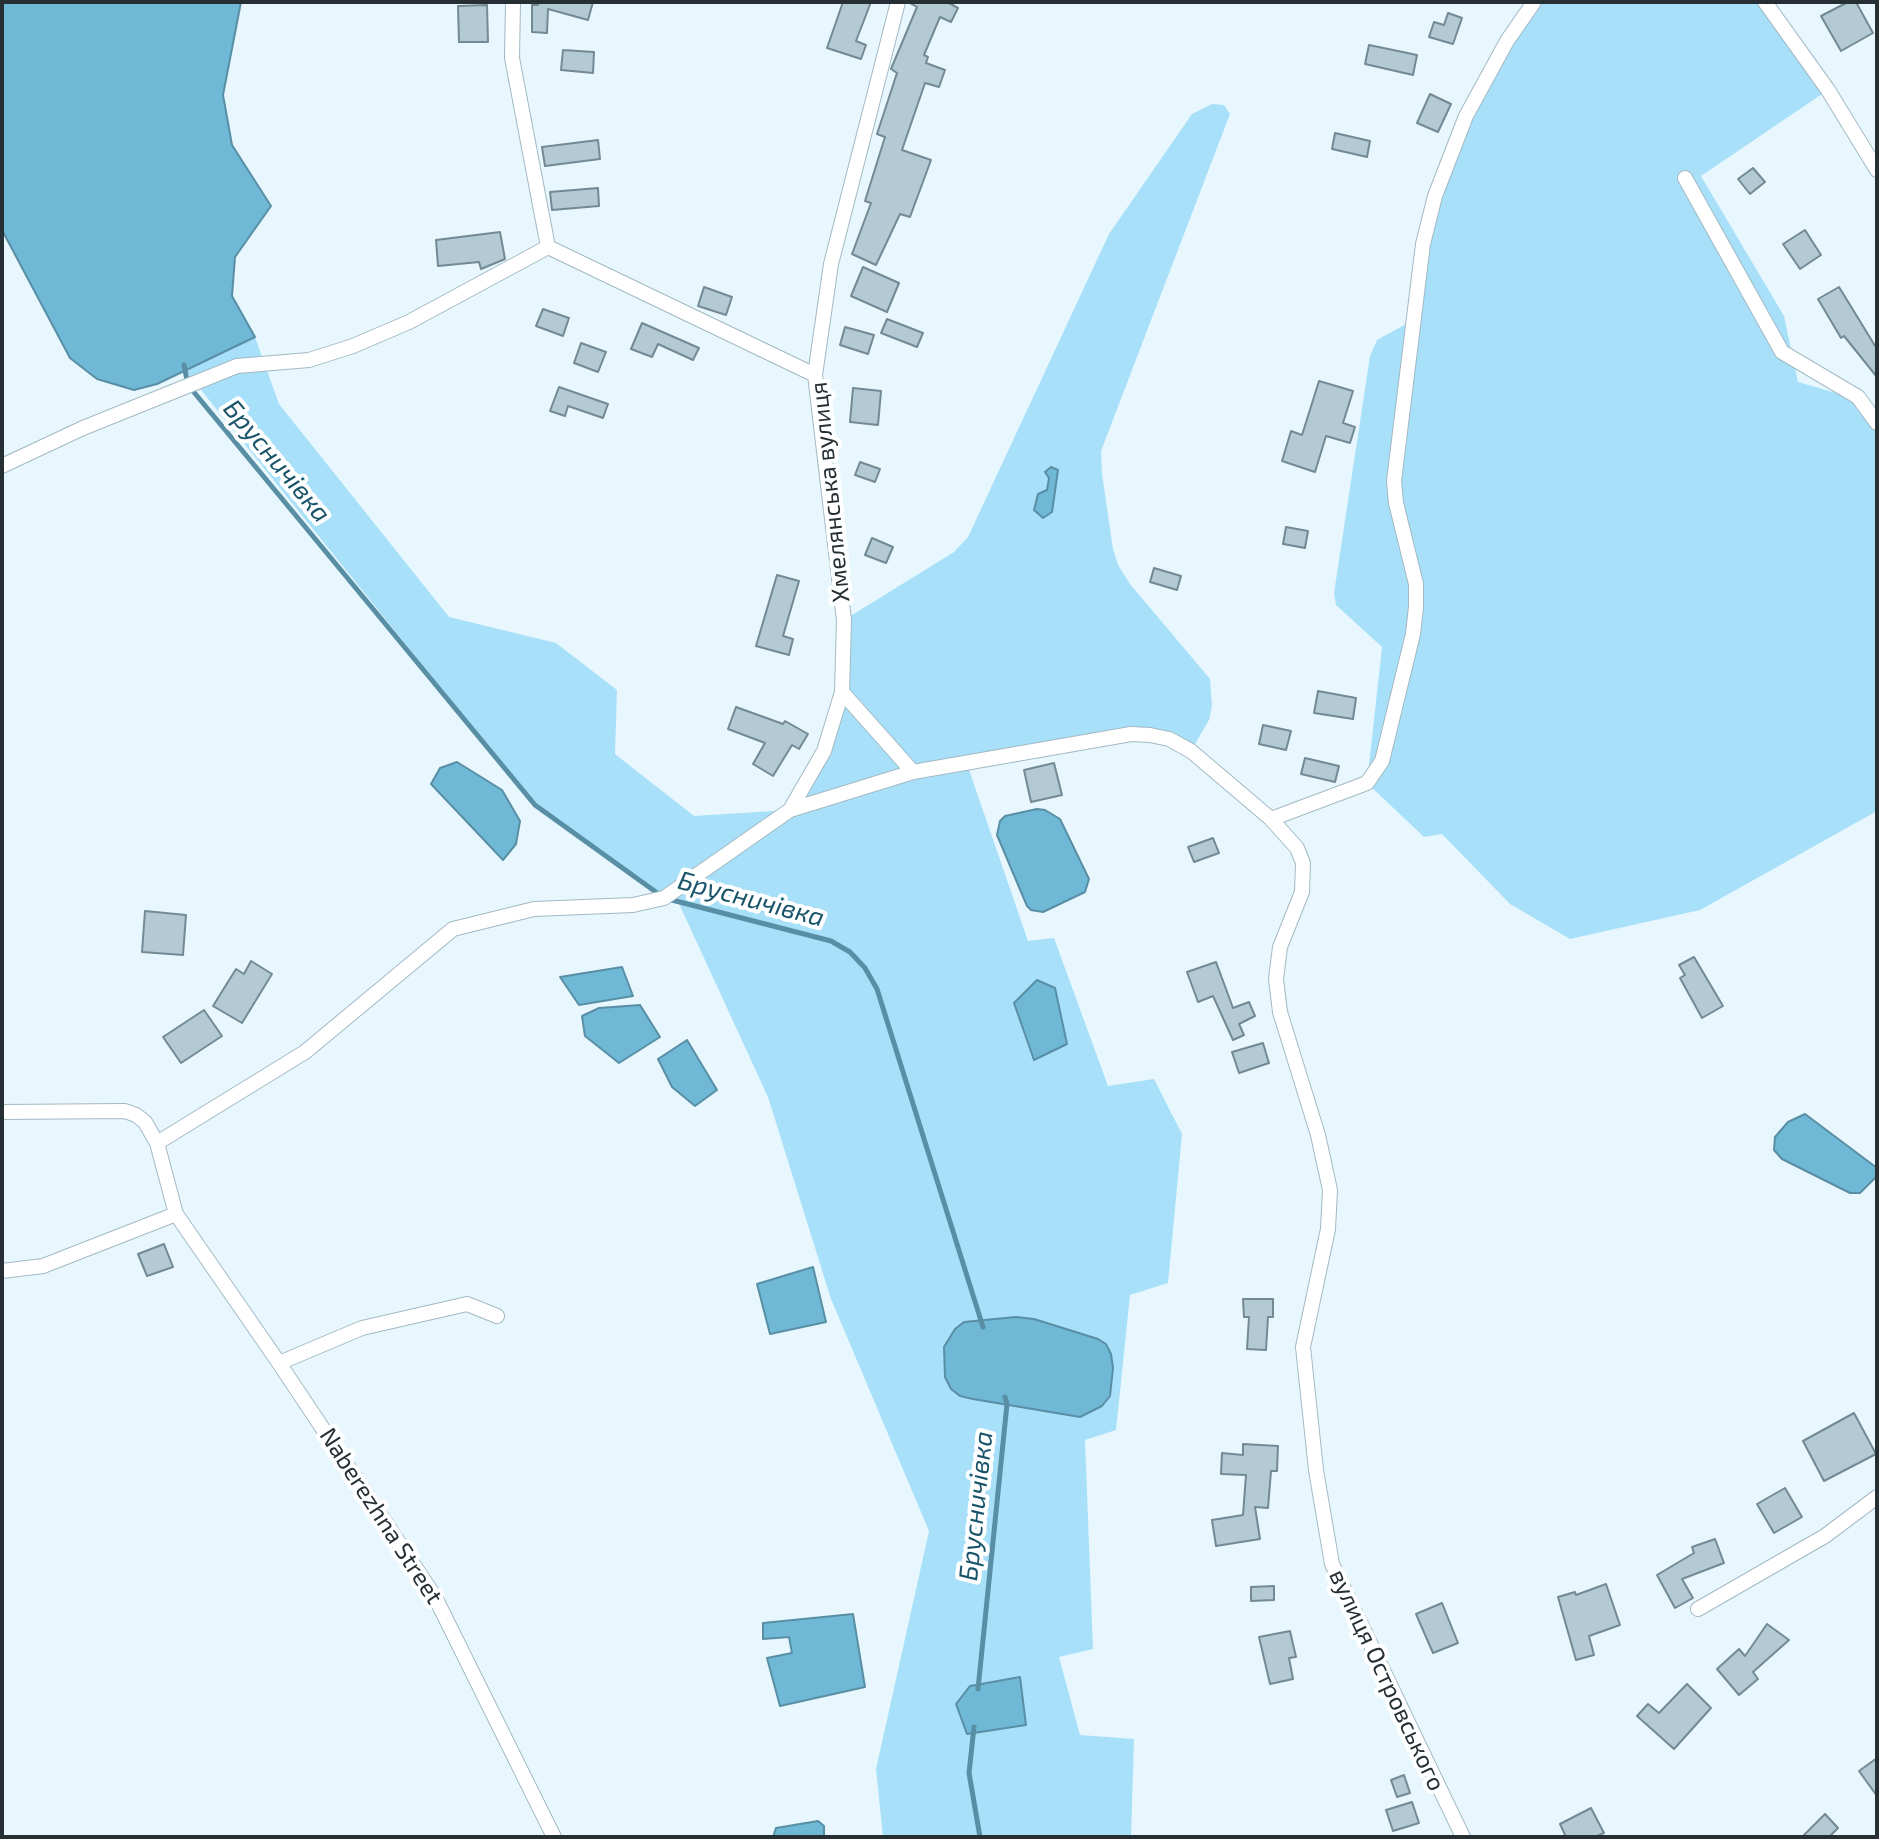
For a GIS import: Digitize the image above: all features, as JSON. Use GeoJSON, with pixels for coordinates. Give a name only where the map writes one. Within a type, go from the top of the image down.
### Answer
{"type":"FeatureCollection","features":[{"type":"Feature","properties":{"kind":"street"},"geometry":{"type":"LineString","coordinates":[[513,2],[512,58],[548,247]]}},
{"type":"Feature","properties":{"kind":"street","name":"Хмелянська вулиця"},"geometry":{"type":"LineString","coordinates":[[790,810],[824,751],[842,692],[844,620],[815,375],[831,264],[898,2]]}},
{"type":"Feature","properties":{"kind":"street"},"geometry":{"type":"LineString","coordinates":[[2,1112],[125,1111],[145,1122],[157,1143],[305,1052],[453,929],[534,909],[633,905],[664,898],[790,810],[913,772],[1131,734],[1169,739],[1191,751],[1271,819],[1367,783],[1382,761],[1413,634],[1416,607],[1416,584],[1396,503],[1394,481],[1423,244],[1435,196],[1466,116],[1507,41],[1534,2]]}},
{"type":"Feature","properties":{"kind":"street"},"geometry":{"type":"LineString","coordinates":[[1765,2],[1828,90],[1877,170]]}},
{"type":"Feature","properties":{"kind":"street"},"geometry":{"type":"LineString","coordinates":[[1685,178],[1782,352],[1858,397],[1877,423]]}},
{"type":"Feature","properties":{"kind":"street"},"geometry":{"type":"LineString","coordinates":[[548,247],[815,375]]}},
{"type":"Feature","properties":{"kind":"street"},"geometry":{"type":"LineString","coordinates":[[2,466],[83,428],[237,366],[309,360],[353,346],[409,322],[548,247]]}},
{"type":"Feature","properties":{"kind":"street"},"geometry":{"type":"LineString","coordinates":[[842,692],[913,772]]}},
{"type":"Feature","properties":{"kind":"street","name":"вулиця Островського"},"geometry":{"type":"LineString","coordinates":[[1271,819],[1297,848],[1303,863],[1302,892],[1280,947],[1276,979],[1280,1012],[1318,1135],[1330,1190],[1328,1229],[1303,1347],[1316,1470],[1332,1564],[1463,1837]]}},
{"type":"Feature","properties":{"kind":"street","name":"Naberezhna Street"},"geometry":{"type":"LineString","coordinates":[[157,1143],[176,1214],[435,1597],[554,1837]]}},
{"type":"Feature","properties":{"kind":"street"},"geometry":{"type":"LineString","coordinates":[[2,1271],[43,1266],[176,1214]]}},
{"type":"Feature","properties":{"kind":"street"},"geometry":{"type":"LineString","coordinates":[[279,1363],[362,1328],[467,1304],[497,1316]]}},
{"type":"Feature","properties":{"kind":"street"},"geometry":{"type":"LineString","coordinates":[[1698,1609],[1825,1536],[1877,1497]]}},
{"type":"Feature","properties":{"kind":"shaded area"},"geometry":{"type":"Polygon","coordinates":[[[4,2],[241,2],[223,95],[232,145],[271,206],[235,257],[232,296],[255,337],[157,384],[134,390],[97,379],[70,358],[2,230],[4,2]]]}},
{"type":"Feature","properties":{"kind":"shaded area"},"geometry":{"type":"Polygon","coordinates":[[[1537,2],[1765,2],[1828,90],[1701,176],[1784,316],[1798,382],[1850,397],[1877,433],[1877,811],[1700,910],[1570,939],[1510,904],[1442,834],[1424,837],[1367,783],[1382,647],[1336,605],[1334,593],[1370,356],[1377,340],[1415,319],[1423,244],[1449,156],[1537,2]]]}},
{"type":"Feature","properties":{"kind":"shaded area"},"geometry":{"type":"Polygon","coordinates":[[[1212,104],[1224,105],[1230,114],[1101,451],[1113,549],[1118,565],[1130,584],[1210,679],[1212,706],[1209,720],[1191,751],[1150,735],[967,764],[1028,941],[1054,938],[1108,1086],[1154,1079],[1182,1134],[1168,1283],[1130,1295],[1116,1430],[1085,1440],[1093,1649],[1059,1657],[1080,1735],[1134,1739],[1131,1837],[883,1837],[876,1769],[929,1531],[831,1299],[768,1097],[675,895],[664,898],[535,805],[185,370],[255,337],[279,404],[449,617],[556,643],[617,690],[615,754],[694,816],[790,810],[838,709],[844,620],[954,552],[968,537],[1109,234],[1192,114],[1212,104]]]}},
{"type":"Feature","properties":{"kind":"shaded area"},"geometry":{"type":"Polygon","coordinates":[[[1051,467],[1058,470],[1052,512],[1043,518],[1034,510],[1038,494],[1047,490],[1049,478],[1045,472],[1051,467]]]}},
{"type":"Feature","properties":{"kind":"shaded area"},"geometry":{"type":"Polygon","coordinates":[[[457,762],[502,790],[520,821],[516,844],[503,860],[431,784],[440,768],[457,762]]]}},
{"type":"Feature","properties":{"kind":"shaded area"},"geometry":{"type":"Polygon","coordinates":[[[1037,809],[1060,819],[1089,879],[1085,892],[1043,912],[1027,906],[997,835],[1000,821],[1005,816],[1037,809]]]}},
{"type":"Feature","properties":{"kind":"shaded area"},"geometry":{"type":"Polygon","coordinates":[[[622,967],[633,996],[579,1005],[560,977],[622,967]]]}},
{"type":"Feature","properties":{"kind":"shaded area"},"geometry":{"type":"Polygon","coordinates":[[[1037,980],[1055,988],[1067,1044],[1034,1060],[1014,1003],[1037,980]]]}},
{"type":"Feature","properties":{"kind":"shaded area"},"geometry":{"type":"Polygon","coordinates":[[[640,1005],[660,1037],[619,1063],[585,1036],[582,1016],[599,1008],[640,1005]]]}},
{"type":"Feature","properties":{"kind":"shaded area"},"geometry":{"type":"Polygon","coordinates":[[[687,1040],[717,1090],[695,1106],[672,1087],[658,1059],[687,1040]]]}},
{"type":"Feature","properties":{"kind":"shaded area"},"geometry":{"type":"Polygon","coordinates":[[[1805,1114],[1877,1168],[1877,1176],[1860,1193],[1850,1193],[1782,1159],[1774,1150],[1775,1137],[1788,1122],[1805,1114]]]}},
{"type":"Feature","properties":{"kind":"shaded area"},"geometry":{"type":"Polygon","coordinates":[[[813,1267],[826,1322],[770,1334],[757,1284],[813,1267]]]}},
{"type":"Feature","properties":{"kind":"shaded area"},"geometry":{"type":"Polygon","coordinates":[[[1016,1317],[1034,1319],[1106,1344],[1113,1368],[1110,1396],[1102,1406],[1080,1417],[973,1399],[960,1396],[951,1389],[945,1377],[944,1347],[955,1329],[964,1322],[1016,1317]]]}},
{"type":"Feature","properties":{"kind":"shaded area"},"geometry":{"type":"Polygon","coordinates":[[[853,1614],[865,1687],[780,1706],[767,1658],[792,1653],[789,1637],[763,1639],[763,1623],[853,1614]]]}},
{"type":"Feature","properties":{"kind":"shaded area"},"geometry":{"type":"Polygon","coordinates":[[[1020,1677],[1026,1725],[967,1734],[956,1704],[970,1686],[1020,1677]]]}},
{"type":"Feature","properties":{"kind":"shaded area"},"geometry":{"type":"Polygon","coordinates":[[[818,1821],[824,1826],[824,1837],[773,1837],[776,1828],[818,1821]]]}},
{"type":"Feature","properties":{"kind":"building"},"geometry":{"type":"Polygon","coordinates":[[[538,2],[593,2],[588,20],[548,9],[547,33],[532,32],[532,5],[538,5],[538,2]]]}},
{"type":"Feature","properties":{"kind":"building"},"geometry":{"type":"Polygon","coordinates":[[[843,2],[871,2],[856,41],[866,45],[861,59],[827,48],[843,2]]]}},
{"type":"Feature","properties":{"kind":"building"},"geometry":{"type":"Polygon","coordinates":[[[908,2],[947,2],[958,8],[951,22],[940,17],[924,55],[928,57],[926,63],[945,70],[939,87],[925,83],[902,150],[931,160],[910,217],[900,214],[876,265],[852,254],[871,203],[865,201],[885,137],[877,134],[897,73],[891,69],[917,7],[908,2]]]}},
{"type":"Feature","properties":{"kind":"building"},"geometry":{"type":"Polygon","coordinates":[[[1848,2],[1856,2],[1873,33],[1841,51],[1821,16],[1848,2]]]}},
{"type":"Feature","properties":{"kind":"building"},"geometry":{"type":"Polygon","coordinates":[[[487,5],[488,42],[459,42],[458,6],[487,5]]]}},
{"type":"Feature","properties":{"kind":"building"},"geometry":{"type":"Polygon","coordinates":[[[1448,13],[1462,18],[1453,44],[1429,37],[1434,22],[1444,25],[1448,13]]]}},
{"type":"Feature","properties":{"kind":"building"},"geometry":{"type":"Polygon","coordinates":[[[1369,45],[1417,55],[1413,75],[1365,64],[1369,45]]]}},
{"type":"Feature","properties":{"kind":"building"},"geometry":{"type":"Polygon","coordinates":[[[563,50],[594,52],[593,73],[561,70],[563,50]]]}},
{"type":"Feature","properties":{"kind":"building"},"geometry":{"type":"Polygon","coordinates":[[[1430,94],[1451,104],[1438,132],[1417,123],[1430,94]]]}},
{"type":"Feature","properties":{"kind":"building"},"geometry":{"type":"Polygon","coordinates":[[[1335,133],[1370,141],[1367,157],[1332,149],[1335,133]]]}},
{"type":"Feature","properties":{"kind":"building"},"geometry":{"type":"Polygon","coordinates":[[[598,140],[600,159],[545,166],[542,147],[598,140]]]}},
{"type":"Feature","properties":{"kind":"building"},"geometry":{"type":"Polygon","coordinates":[[[1753,168],[1765,182],[1750,194],[1738,179],[1753,168]]]}},
{"type":"Feature","properties":{"kind":"building"},"geometry":{"type":"Polygon","coordinates":[[[598,188],[599,206],[552,210],[550,192],[598,188]]]}},
{"type":"Feature","properties":{"kind":"building"},"geometry":{"type":"Polygon","coordinates":[[[1805,230],[1821,255],[1800,269],[1783,244],[1805,230]]]}},
{"type":"Feature","properties":{"kind":"building"},"geometry":{"type":"Polygon","coordinates":[[[500,232],[505,259],[481,269],[479,262],[438,266],[436,240],[500,232]]]}},
{"type":"Feature","properties":{"kind":"building"},"geometry":{"type":"Polygon","coordinates":[[[863,267],[899,283],[887,312],[851,296],[863,267]]]}},
{"type":"Feature","properties":{"kind":"building"},"geometry":{"type":"Polygon","coordinates":[[[704,287],[732,297],[726,315],[698,306],[704,287]]]}},
{"type":"Feature","properties":{"kind":"building"},"geometry":{"type":"Polygon","coordinates":[[[1839,287],[1877,349],[1877,377],[1844,336],[1841,338],[1818,299],[1839,287]]]}},
{"type":"Feature","properties":{"kind":"building"},"geometry":{"type":"Polygon","coordinates":[[[543,309],[569,318],[563,336],[536,326],[543,309]]]}},
{"type":"Feature","properties":{"kind":"building"},"geometry":{"type":"Polygon","coordinates":[[[887,319],[923,333],[917,347],[881,333],[887,319]]]}},
{"type":"Feature","properties":{"kind":"building"},"geometry":{"type":"Polygon","coordinates":[[[642,323],[699,348],[693,360],[658,344],[652,357],[631,349],[642,323]]]}},
{"type":"Feature","properties":{"kind":"building"},"geometry":{"type":"Polygon","coordinates":[[[845,327],[874,335],[868,354],[840,345],[845,327]]]}},
{"type":"Feature","properties":{"kind":"building"},"geometry":{"type":"Polygon","coordinates":[[[581,343],[606,352],[598,372],[574,363],[581,343]]]}},
{"type":"Feature","properties":{"kind":"building"},"geometry":{"type":"Polygon","coordinates":[[[1319,381],[1353,391],[1343,423],[1355,427],[1350,443],[1326,436],[1315,472],[1282,461],[1291,431],[1302,435],[1319,381]]]}},
{"type":"Feature","properties":{"kind":"building"},"geometry":{"type":"Polygon","coordinates":[[[559,387],[608,404],[603,418],[568,406],[565,416],[550,411],[559,387]]]}},
{"type":"Feature","properties":{"kind":"building"},"geometry":{"type":"Polygon","coordinates":[[[853,388],[881,391],[878,425],[850,422],[853,388]]]}},
{"type":"Feature","properties":{"kind":"building"},"geometry":{"type":"Polygon","coordinates":[[[860,462],[880,469],[875,482],[855,475],[860,462]]]}},
{"type":"Feature","properties":{"kind":"building"},"geometry":{"type":"Polygon","coordinates":[[[1286,527],[1308,531],[1305,548],[1283,544],[1286,527]]]}},
{"type":"Feature","properties":{"kind":"building"},"geometry":{"type":"Polygon","coordinates":[[[872,538],[893,547],[886,563],[865,555],[872,538]]]}},
{"type":"Feature","properties":{"kind":"building"},"geometry":{"type":"Polygon","coordinates":[[[1154,568],[1181,576],[1177,590],[1150,582],[1154,568]]]}},
{"type":"Feature","properties":{"kind":"building"},"geometry":{"type":"Polygon","coordinates":[[[777,575],[799,581],[783,636],[793,639],[789,655],[756,646],[777,575]]]}},
{"type":"Feature","properties":{"kind":"building"},"geometry":{"type":"Polygon","coordinates":[[[1318,691],[1356,698],[1353,719],[1314,713],[1318,691]]]}},
{"type":"Feature","properties":{"kind":"building"},"geometry":{"type":"Polygon","coordinates":[[[736,707],[783,724],[785,721],[808,734],[799,749],[792,745],[773,776],[753,764],[765,743],[728,729],[736,707]]]}},
{"type":"Feature","properties":{"kind":"building"},"geometry":{"type":"Polygon","coordinates":[[[1263,725],[1291,731],[1286,750],[1259,744],[1263,725]]]}},
{"type":"Feature","properties":{"kind":"building"},"geometry":{"type":"Polygon","coordinates":[[[1305,758],[1339,766],[1335,782],[1301,774],[1305,758]]]}},
{"type":"Feature","properties":{"kind":"building"},"geometry":{"type":"Polygon","coordinates":[[[1054,763],[1062,795],[1031,802],[1024,770],[1054,763]]]}},
{"type":"Feature","properties":{"kind":"building"},"geometry":{"type":"Polygon","coordinates":[[[1213,838],[1219,853],[1194,862],[1188,847],[1213,838]]]}},
{"type":"Feature","properties":{"kind":"building"},"geometry":{"type":"Polygon","coordinates":[[[145,911],[186,915],[183,955],[142,952],[145,911]]]}},
{"type":"Feature","properties":{"kind":"building"},"geometry":{"type":"Polygon","coordinates":[[[1694,957],[1723,1006],[1702,1018],[1680,978],[1685,975],[1679,965],[1694,957]]]}},
{"type":"Feature","properties":{"kind":"building"},"geometry":{"type":"Polygon","coordinates":[[[251,961],[272,974],[242,1023],[213,1006],[236,969],[244,974],[251,961]]]}},
{"type":"Feature","properties":{"kind":"building"},"geometry":{"type":"Polygon","coordinates":[[[1216,962],[1233,1008],[1249,1002],[1255,1016],[1239,1024],[1244,1035],[1233,1040],[1213,996],[1198,1002],[1187,972],[1216,962]]]}},
{"type":"Feature","properties":{"kind":"building"},"geometry":{"type":"Polygon","coordinates":[[[204,1010],[222,1036],[181,1063],[163,1037],[204,1010]]]}},
{"type":"Feature","properties":{"kind":"building"},"geometry":{"type":"Polygon","coordinates":[[[1263,1043],[1269,1063],[1239,1073],[1232,1052],[1263,1043]]]}},
{"type":"Feature","properties":{"kind":"building"},"geometry":{"type":"Polygon","coordinates":[[[164,1244],[173,1267],[147,1276],[138,1254],[164,1244]]]}},
{"type":"Feature","properties":{"kind":"building"},"geometry":{"type":"Polygon","coordinates":[[[1243,1299],[1273,1299],[1273,1317],[1268,1317],[1266,1350],[1247,1349],[1249,1317],[1244,1317],[1243,1299]]]}},
{"type":"Feature","properties":{"kind":"building"},"geometry":{"type":"Polygon","coordinates":[[[1854,1413],[1876,1454],[1824,1481],[1803,1441],[1854,1413]]]}},
{"type":"Feature","properties":{"kind":"building"},"geometry":{"type":"Polygon","coordinates":[[[1243,1444],[1278,1446],[1277,1471],[1271,1471],[1268,1508],[1255,1507],[1260,1539],[1216,1546],[1212,1520],[1243,1515],[1246,1475],[1221,1474],[1222,1453],[1243,1455],[1243,1444]]]}},
{"type":"Feature","properties":{"kind":"building"},"geometry":{"type":"Polygon","coordinates":[[[1785,1488],[1802,1517],[1774,1533],[1757,1504],[1785,1488]]]}},
{"type":"Feature","properties":{"kind":"building"},"geometry":{"type":"Polygon","coordinates":[[[1715,1539],[1724,1563],[1682,1579],[1693,1598],[1675,1608],[1657,1575],[1694,1553],[1692,1547],[1715,1539]]]}},
{"type":"Feature","properties":{"kind":"building"},"geometry":{"type":"Polygon","coordinates":[[[1606,1584],[1620,1625],[1589,1636],[1594,1655],[1576,1660],[1558,1597],[1575,1592],[1576,1595],[1606,1584]]]}},
{"type":"Feature","properties":{"kind":"building"},"geometry":{"type":"Polygon","coordinates":[[[1274,1586],[1274,1600],[1251,1601],[1251,1587],[1274,1586]]]}},
{"type":"Feature","properties":{"kind":"building"},"geometry":{"type":"Polygon","coordinates":[[[1442,1603],[1458,1643],[1433,1653],[1416,1614],[1442,1603]]]}},
{"type":"Feature","properties":{"kind":"building"},"geometry":{"type":"Polygon","coordinates":[[[1767,1624],[1789,1640],[1753,1672],[1758,1679],[1739,1695],[1717,1669],[1739,1649],[1745,1656],[1767,1624]]]}},
{"type":"Feature","properties":{"kind":"building"},"geometry":{"type":"Polygon","coordinates":[[[1290,1631],[1296,1657],[1289,1658],[1293,1679],[1270,1684],[1259,1637],[1290,1631]]]}},
{"type":"Feature","properties":{"kind":"building"},"geometry":{"type":"Polygon","coordinates":[[[1687,1684],[1711,1708],[1674,1749],[1637,1716],[1648,1704],[1659,1713],[1687,1684]]]}},
{"type":"Feature","properties":{"kind":"building"},"geometry":{"type":"Polygon","coordinates":[[[1877,1758],[1877,1796],[1859,1771],[1877,1758]]]}},
{"type":"Feature","properties":{"kind":"building"},"geometry":{"type":"Polygon","coordinates":[[[1404,1775],[1410,1793],[1397,1797],[1391,1780],[1404,1775]]]}},
{"type":"Feature","properties":{"kind":"building"},"geometry":{"type":"Polygon","coordinates":[[[1412,1802],[1419,1823],[1393,1831],[1386,1810],[1412,1802]]]}},
{"type":"Feature","properties":{"kind":"building"},"geometry":{"type":"Polygon","coordinates":[[[1591,1808],[1604,1833],[1595,1837],[1566,1837],[1560,1824],[1591,1808]]]}},
{"type":"Feature","properties":{"kind":"building"},"geometry":{"type":"Polygon","coordinates":[[[1825,1814],[1838,1828],[1829,1837],[1802,1837],[1825,1814]]]}},
{"type":"Feature","properties":{"kind":"waterway","name":"Брусничівка"},"geometry":{"type":"LineString","coordinates":[[184,365],[188,385],[535,805],[660,895]]}},
{"type":"Feature","properties":{"kind":"waterway","name":"Брусничівка"},"geometry":{"type":"LineString","coordinates":[[668,899],[831,941],[850,952],[865,968],[877,989],[983,1327]]}},
{"type":"Feature","properties":{"kind":"waterway","name":"Брусничівка"},"geometry":{"type":"LineString","coordinates":[[978,1689],[1007,1404],[1005,1397]]}},
{"type":"Feature","properties":{"kind":"waterway","name":"Брусничівка"},"geometry":{"type":"LineString","coordinates":[[974,1727],[969,1773],[980,1837]]}}]}
